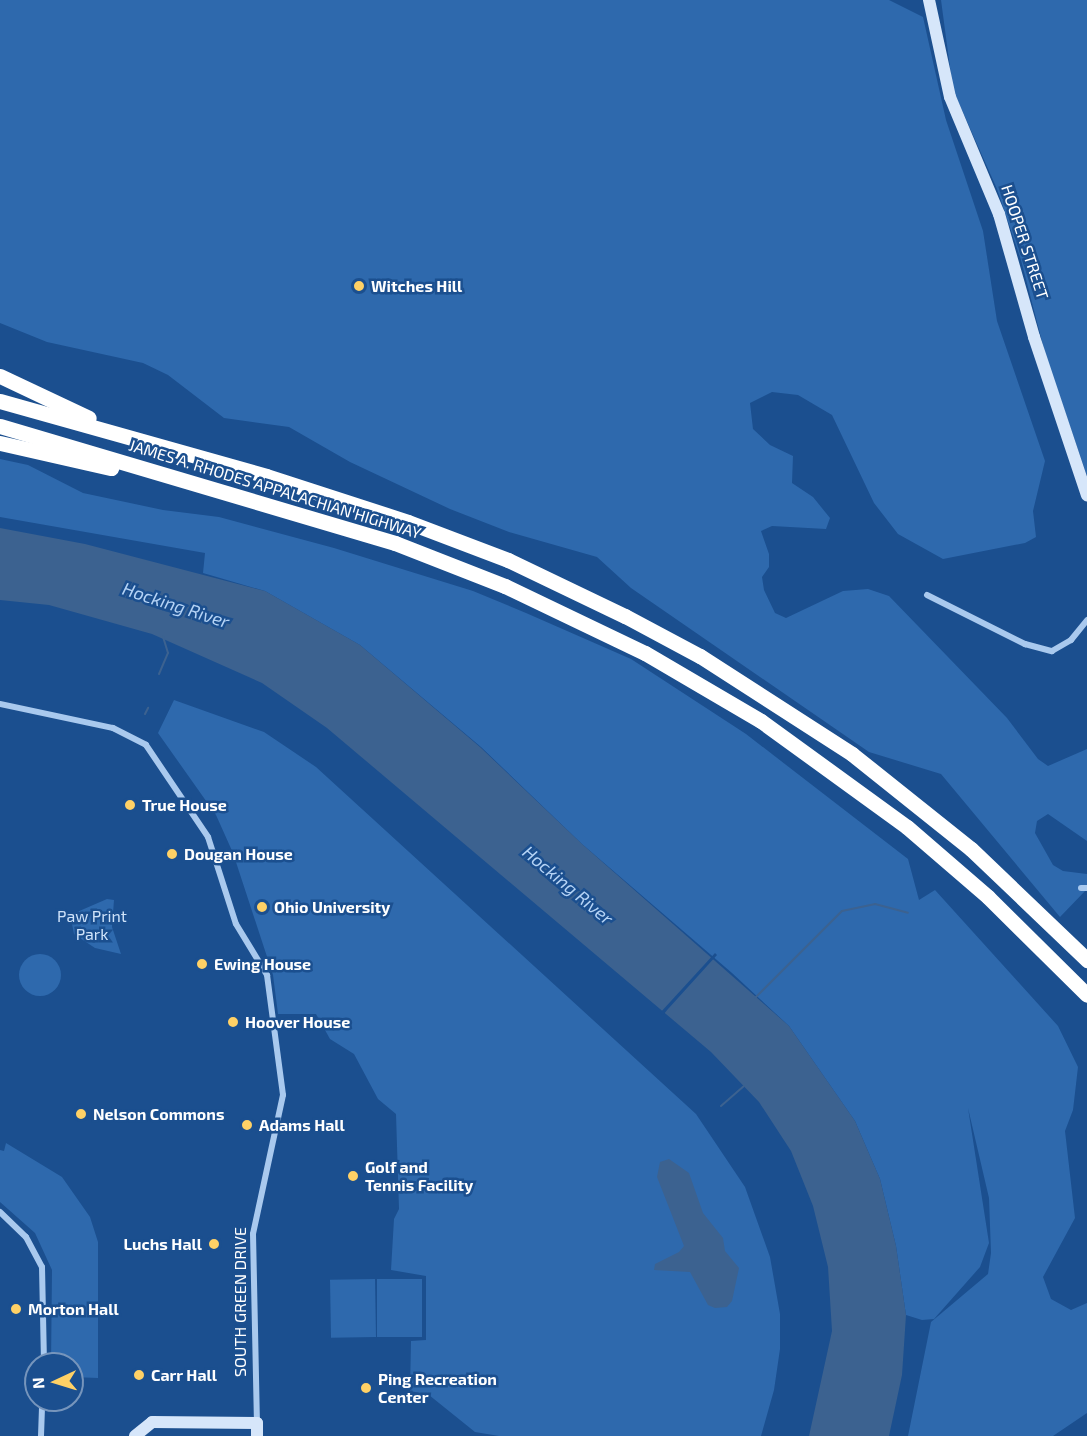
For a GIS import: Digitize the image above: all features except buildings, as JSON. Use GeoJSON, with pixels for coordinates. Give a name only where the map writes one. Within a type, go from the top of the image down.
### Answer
{"type":"FeatureCollection","features":[{"type":"Feature","properties":{"kind":"highway"},"geometry":{"type":"LineString","coordinates":[[0,376],[133,437]]}},
{"type":"Feature","properties":{"kind":"highway","name":"JAMES A. RHODES APPALACHIAN HIGHWAY"},"geometry":{"type":"LineString","coordinates":[[0,400],[133,437],[408,522],[508,560],[700,656],[813,726],[923,809],[1021,895],[1087,960]]}},
{"type":"Feature","properties":{"kind":"highway","name":"JAMES A. RHODES APPALACHIAN HIGHWAY"},"geometry":{"type":"LineString","coordinates":[[0,426],[405,547],[568,615],[684,675],[815,758],[907,827],[988,897],[1087,995]]}},
{"type":"Feature","properties":{"kind":"highway"},"geometry":{"type":"LineString","coordinates":[[0,443],[116,470],[158,475]]}},
{"type":"Feature","properties":{"kind":"street","name":"HOOPER STREET"},"geometry":{"type":"LineString","coordinates":[[929,0],[950,97],[996,205],[1034,337],[1087,495]]}},
{"type":"Feature","properties":{"kind":"street"},"geometry":{"type":"LineString","coordinates":[[927,595],[1025,644],[1052,651],[1071,640],[1087,620]]}},
{"type":"Feature","properties":{"kind":"street","name":"SOUTH GREEN DRIVE"},"geometry":{"type":"LineString","coordinates":[[0,704],[114,728],[146,745],[208,837],[236,924],[267,975],[283,1095],[253,1234],[257,1430]]}},
{"type":"Feature","properties":{"kind":"street"},"geometry":{"type":"LineString","coordinates":[[0,1212],[26,1237],[41,1262],[45,1285],[44,1352]]}},
{"type":"Feature","properties":{"kind":"street"},"geometry":{"type":"LineString","coordinates":[[41,1436],[42,1412]]}},
{"type":"Feature","properties":{"kind":"street"},"geometry":{"type":"LineString","coordinates":[[135,1436],[152,1422],[257,1430]]}},
{"type":"Feature","properties":{"kind":"green space"},"geometry":{"type":"Polygon","coordinates":[[[0,0],[889,0],[923,17],[946,120],[983,231],[997,321],[1045,461],[1033,511],[1036,537],[1025,543],[943,559],[898,534],[874,503],[832,415],[798,395],[772,392],[750,403],[753,429],[770,445],[793,456],[792,483],[813,497],[830,518],[826,529],[772,526],[761,531],[769,554],[769,567],[762,577],[764,590],[775,613],[786,618],[843,591],[868,589],[889,596],[1007,718],[1038,759],[1048,766],[1087,749],[1087,841],[1048,814],[1037,821],[1035,833],[1053,865],[1063,871],[1087,874],[1087,889],[1060,917],[941,774],[869,752],[631,588],[597,557],[509,532],[450,509],[350,462],[289,427],[224,418],[168,375],[143,363],[47,342],[0,323],[0,0]]]}},
{"type":"Feature","properties":{"kind":"green space"},"geometry":{"type":"Polygon","coordinates":[[[941,0],[1087,0],[1087,476],[1045,353],[1021,260],[997,189],[953,90],[941,0]]]}},
{"type":"Feature","properties":{"kind":"green space"},"geometry":{"type":"Polygon","coordinates":[[[0,459],[28,465],[83,493],[163,510],[219,517],[334,548],[473,591],[631,659],[746,734],[908,859],[919,900],[935,890],[1058,1026],[1078,1067],[1073,1110],[1065,1131],[1075,1218],[1043,1277],[1051,1299],[1071,1310],[1087,1303],[1087,1413],[1053,1436],[908,1436],[931,1322],[988,1274],[991,1253],[989,1198],[968,1108],[989,1243],[980,1267],[934,1319],[922,1320],[906,1315],[896,1246],[880,1179],[855,1121],[789,1026],[732,973],[582,844],[481,747],[360,645],[265,591],[203,573],[205,553],[0,517],[0,459]]]}},
{"type":"Feature","properties":{"kind":"green space"},"geometry":{"type":"Polygon","coordinates":[[[174,700],[264,732],[316,767],[696,1114],[745,1187],[770,1257],[780,1314],[780,1349],[774,1390],[761,1436],[499,1436],[475,1432],[429,1395],[410,1391],[411,1341],[426,1340],[426,1276],[391,1270],[394,1219],[399,1209],[396,1114],[378,1099],[354,1054],[330,1039],[316,1014],[278,1014],[273,975],[233,853],[216,815],[158,733],[174,700]]]}},
{"type":"Feature","properties":{"kind":"green space","name":"Paw Print Park"},"geometry":{"type":"Polygon","coordinates":[[[107,899],[114,900],[112,927],[121,954],[95,948],[74,934],[72,924],[77,912],[107,899]]]}},
{"type":"Feature","properties":{"kind":"green space"},"geometry":{"type":"Polygon","coordinates":[[[40,954],[55,960],[61,975],[55,990],[40,996],[25,990],[19,975],[25,960],[40,954]]]}},
{"type":"Feature","properties":{"kind":"green space"},"geometry":{"type":"Polygon","coordinates":[[[6,1143],[62,1177],[90,1217],[98,1242],[98,1378],[84,1377],[84,1352],[51,1352],[52,1270],[35,1233],[0,1202],[0,1150],[4,1151],[6,1143]]]}},
{"type":"Feature","properties":{"kind":"green space"},"geometry":{"type":"Polygon","coordinates":[[[375,1279],[376,1337],[331,1338],[330,1280],[375,1279]]]}},
{"type":"Feature","properties":{"kind":"green space"},"geometry":{"type":"Polygon","coordinates":[[[377,1279],[422,1279],[422,1337],[377,1337],[377,1279]]]}},
{"type":"Feature","properties":{"kind":"water","name":"Hocking River"},"geometry":{"type":"Polygon","coordinates":[[[0,528],[85,544],[265,591],[360,645],[480,747],[582,844],[789,1026],[855,1121],[880,1179],[896,1246],[906,1315],[902,1375],[889,1436],[809,1436],[832,1331],[828,1267],[813,1206],[791,1151],[759,1102],[711,1052],[327,728],[262,683],[152,634],[49,605],[0,600],[0,528]]]}},
{"type":"Feature","properties":{"kind":"water"},"geometry":{"type":"Polygon","coordinates":[[[669,1159],[689,1173],[703,1213],[723,1238],[725,1251],[739,1268],[732,1301],[727,1307],[715,1308],[708,1305],[690,1272],[654,1270],[655,1264],[679,1252],[684,1246],[657,1177],[660,1162],[669,1159]]]}},
{"type":"Feature","properties":{"kind":"pier"},"geometry":{"type":"Polygon","coordinates":[[[715,953],[717,955],[663,1015],[660,1013],[715,953]]]}},
{"type":"Feature","properties":{"kind":"waterway"},"geometry":{"type":"LineString","coordinates":[[159,674],[168,653],[163,637]]}},
{"type":"Feature","properties":{"kind":"waterway"},"geometry":{"type":"LineString","coordinates":[[145,714],[148,708]]}},
{"type":"Feature","properties":{"kind":"waterway"},"geometry":{"type":"LineString","coordinates":[[755,998],[842,911],[875,904],[908,913]]}},
{"type":"Feature","properties":{"kind":"waterway"},"geometry":{"type":"LineString","coordinates":[[721,1106],[744,1086]]}},
{"type":"Feature","properties":{"kind":"place","name":"Witches Hill"},"geometry":{"type":"Point","coordinates":[359,286]}},
{"type":"Feature","properties":{"kind":"place","name":"True House"},"geometry":{"type":"Point","coordinates":[130,805]}},
{"type":"Feature","properties":{"kind":"place","name":"Dougan House"},"geometry":{"type":"Point","coordinates":[172,854]}},
{"type":"Feature","properties":{"kind":"place","name":"Ohio University"},"geometry":{"type":"Point","coordinates":[262,907]}},
{"type":"Feature","properties":{"kind":"place","name":"Ewing House"},"geometry":{"type":"Point","coordinates":[202,964]}},
{"type":"Feature","properties":{"kind":"place","name":"Hoover House"},"geometry":{"type":"Point","coordinates":[233,1022]}},
{"type":"Feature","properties":{"kind":"place","name":"Nelson Commons"},"geometry":{"type":"Point","coordinates":[81,1114]}},
{"type":"Feature","properties":{"kind":"place","name":"Adams Hall"},"geometry":{"type":"Point","coordinates":[247,1125]}},
{"type":"Feature","properties":{"kind":"place","name":"Golf and Tennis Facility"},"geometry":{"type":"Point","coordinates":[353,1176]}},
{"type":"Feature","properties":{"kind":"place","name":"Luchs Hall"},"geometry":{"type":"Point","coordinates":[214,1244]}},
{"type":"Feature","properties":{"kind":"place","name":"Morton Hall"},"geometry":{"type":"Point","coordinates":[16,1309]}},
{"type":"Feature","properties":{"kind":"place","name":"Carr Hall"},"geometry":{"type":"Point","coordinates":[139,1375]}},
{"type":"Feature","properties":{"kind":"place","name":"Ping Recreation Center"},"geometry":{"type":"Point","coordinates":[366,1388]}}]}
